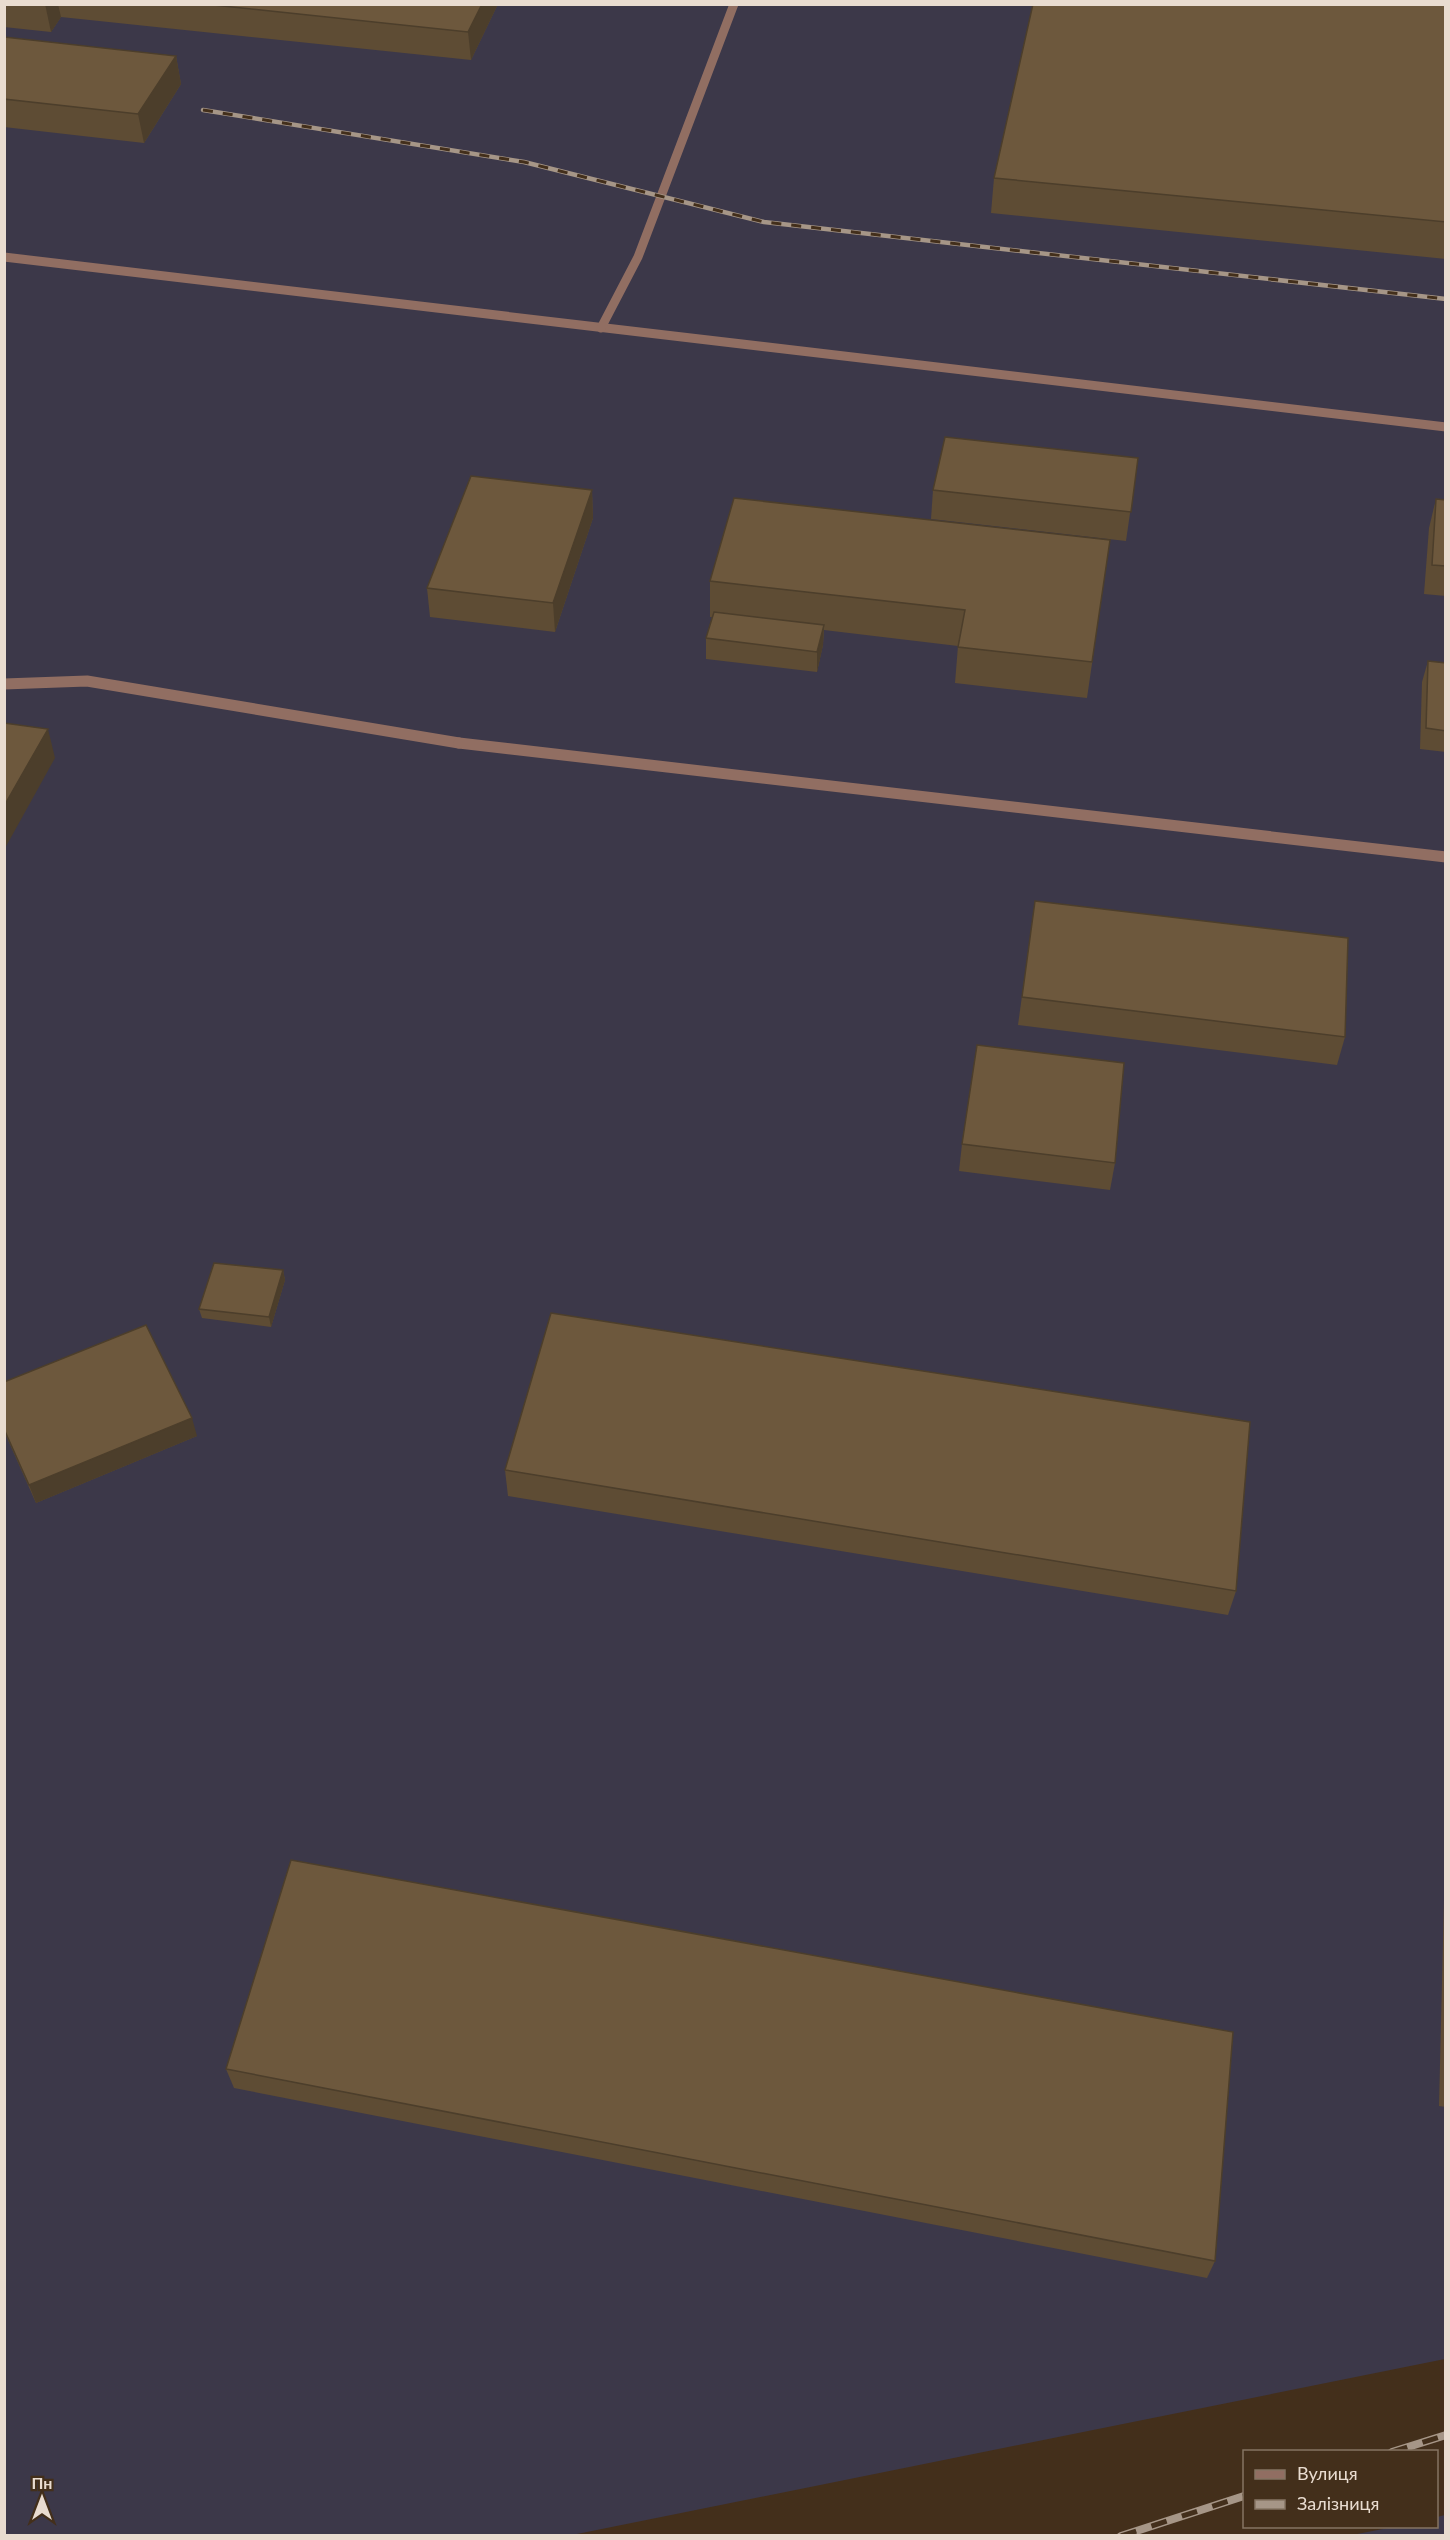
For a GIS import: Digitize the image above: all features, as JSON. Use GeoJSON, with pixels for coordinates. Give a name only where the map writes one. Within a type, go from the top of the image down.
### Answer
{"type":"FeatureCollection","features":[{"type":"Feature","properties":{"kind":"street"},"geometry":{"type":"LineString","coordinates":[[601,328],[638,257],[734,4]]}},
{"type":"Feature","properties":{"kind":"street"},"geometry":{"type":"LineString","coordinates":[[4,257],[1446,427]]}},
{"type":"Feature","properties":{"kind":"street"},"geometry":{"type":"LineString","coordinates":[[4,684],[87,681],[459,743],[1446,857]]}},
{"type":"Feature","properties":{"kind":"shaded area"},"geometry":{"type":"Polygon","coordinates":[[[5,5],[1445,5],[1445,2359],[572,2535],[5,2536],[5,5]]]}},
{"type":"Feature","properties":{"kind":"shaded area"},"geometry":{"type":"Polygon","coordinates":[[[1445,2515],[1445,2535],[1352,2535],[1388,2528],[1438,2528],[1438,2517],[1445,2515]]]}},
{"type":"Feature","properties":{"kind":"building"},"geometry":{"type":"Polygon","coordinates":[[[204,4],[482,4],[468,32],[204,4]]]}},
{"type":"Feature","properties":{"kind":"building"},"geometry":{"type":"Polygon","coordinates":[[[1033,4],[1446,4],[1446,222],[994,178],[1033,4]]]}},
{"type":"Feature","properties":{"kind":"building"},"geometry":{"type":"Polygon","coordinates":[[[4,37],[176,56],[138,114],[4,99],[4,37]]]}},
{"type":"Feature","properties":{"kind":"building"},"geometry":{"type":"Polygon","coordinates":[[[945,437],[1138,458],[1131,512],[933,490],[945,437]]]}},
{"type":"Feature","properties":{"kind":"building"},"geometry":{"type":"Polygon","coordinates":[[[471,476],[592,490],[553,603],[427,588],[471,476]]]}},
{"type":"Feature","properties":{"kind":"building"},"geometry":{"type":"Polygon","coordinates":[[[734,498],[1110,540],[1092,662],[958,647],[965,610],[710,581],[734,498]]]}},
{"type":"Feature","properties":{"kind":"building"},"geometry":{"type":"Polygon","coordinates":[[[1436,499],[1446,500],[1446,566],[1432,565],[1436,499]]]}},
{"type":"Feature","properties":{"kind":"building"},"geometry":{"type":"Polygon","coordinates":[[[714,612],[824,625],[817,652],[706,638],[714,612]]]}},
{"type":"Feature","properties":{"kind":"building"},"geometry":{"type":"Polygon","coordinates":[[[1428,661],[1446,663],[1446,731],[1426,728],[1428,661]]]}},
{"type":"Feature","properties":{"kind":"building"},"geometry":{"type":"Polygon","coordinates":[[[4,723],[48,729],[4,806],[4,723]]]}},
{"type":"Feature","properties":{"kind":"building"},"geometry":{"type":"Polygon","coordinates":[[[1035,901],[1348,938],[1345,1037],[1022,997],[1035,901]]]}},
{"type":"Feature","properties":{"kind":"building"},"geometry":{"type":"Polygon","coordinates":[[[977,1045],[1124,1063],[1115,1163],[962,1144],[977,1045]]]}},
{"type":"Feature","properties":{"kind":"building"},"geometry":{"type":"Polygon","coordinates":[[[214,1263],[283,1270],[269,1317],[199,1309],[214,1263]]]}},
{"type":"Feature","properties":{"kind":"building"},"geometry":{"type":"Polygon","coordinates":[[[551,1313],[1250,1422],[1236,1591],[505,1470],[551,1313]]]}},
{"type":"Feature","properties":{"kind":"building"},"geometry":{"type":"Polygon","coordinates":[[[146,1325],[192,1418],[29,1485],[4,1429],[4,1382],[146,1325]]]}},
{"type":"Feature","properties":{"kind":"building"},"geometry":{"type":"Polygon","coordinates":[[[291,1860],[1233,2032],[1215,2261],[226,2069],[291,1860]]]}},
{"type":"Feature","properties":{"kind":"railway"},"geometry":{"type":"LineString","coordinates":[[203,110],[524,162],[764,222],[1446,299]]}},
{"type":"Feature","properties":{"kind":"railway"},"geometry":{"type":"LineString","coordinates":[[1398,2450],[1446,2435]]}},
{"type":"Feature","properties":{"kind":"railway"},"geometry":{"type":"LineString","coordinates":[[1121,2536],[1243,2496]]}}]}
